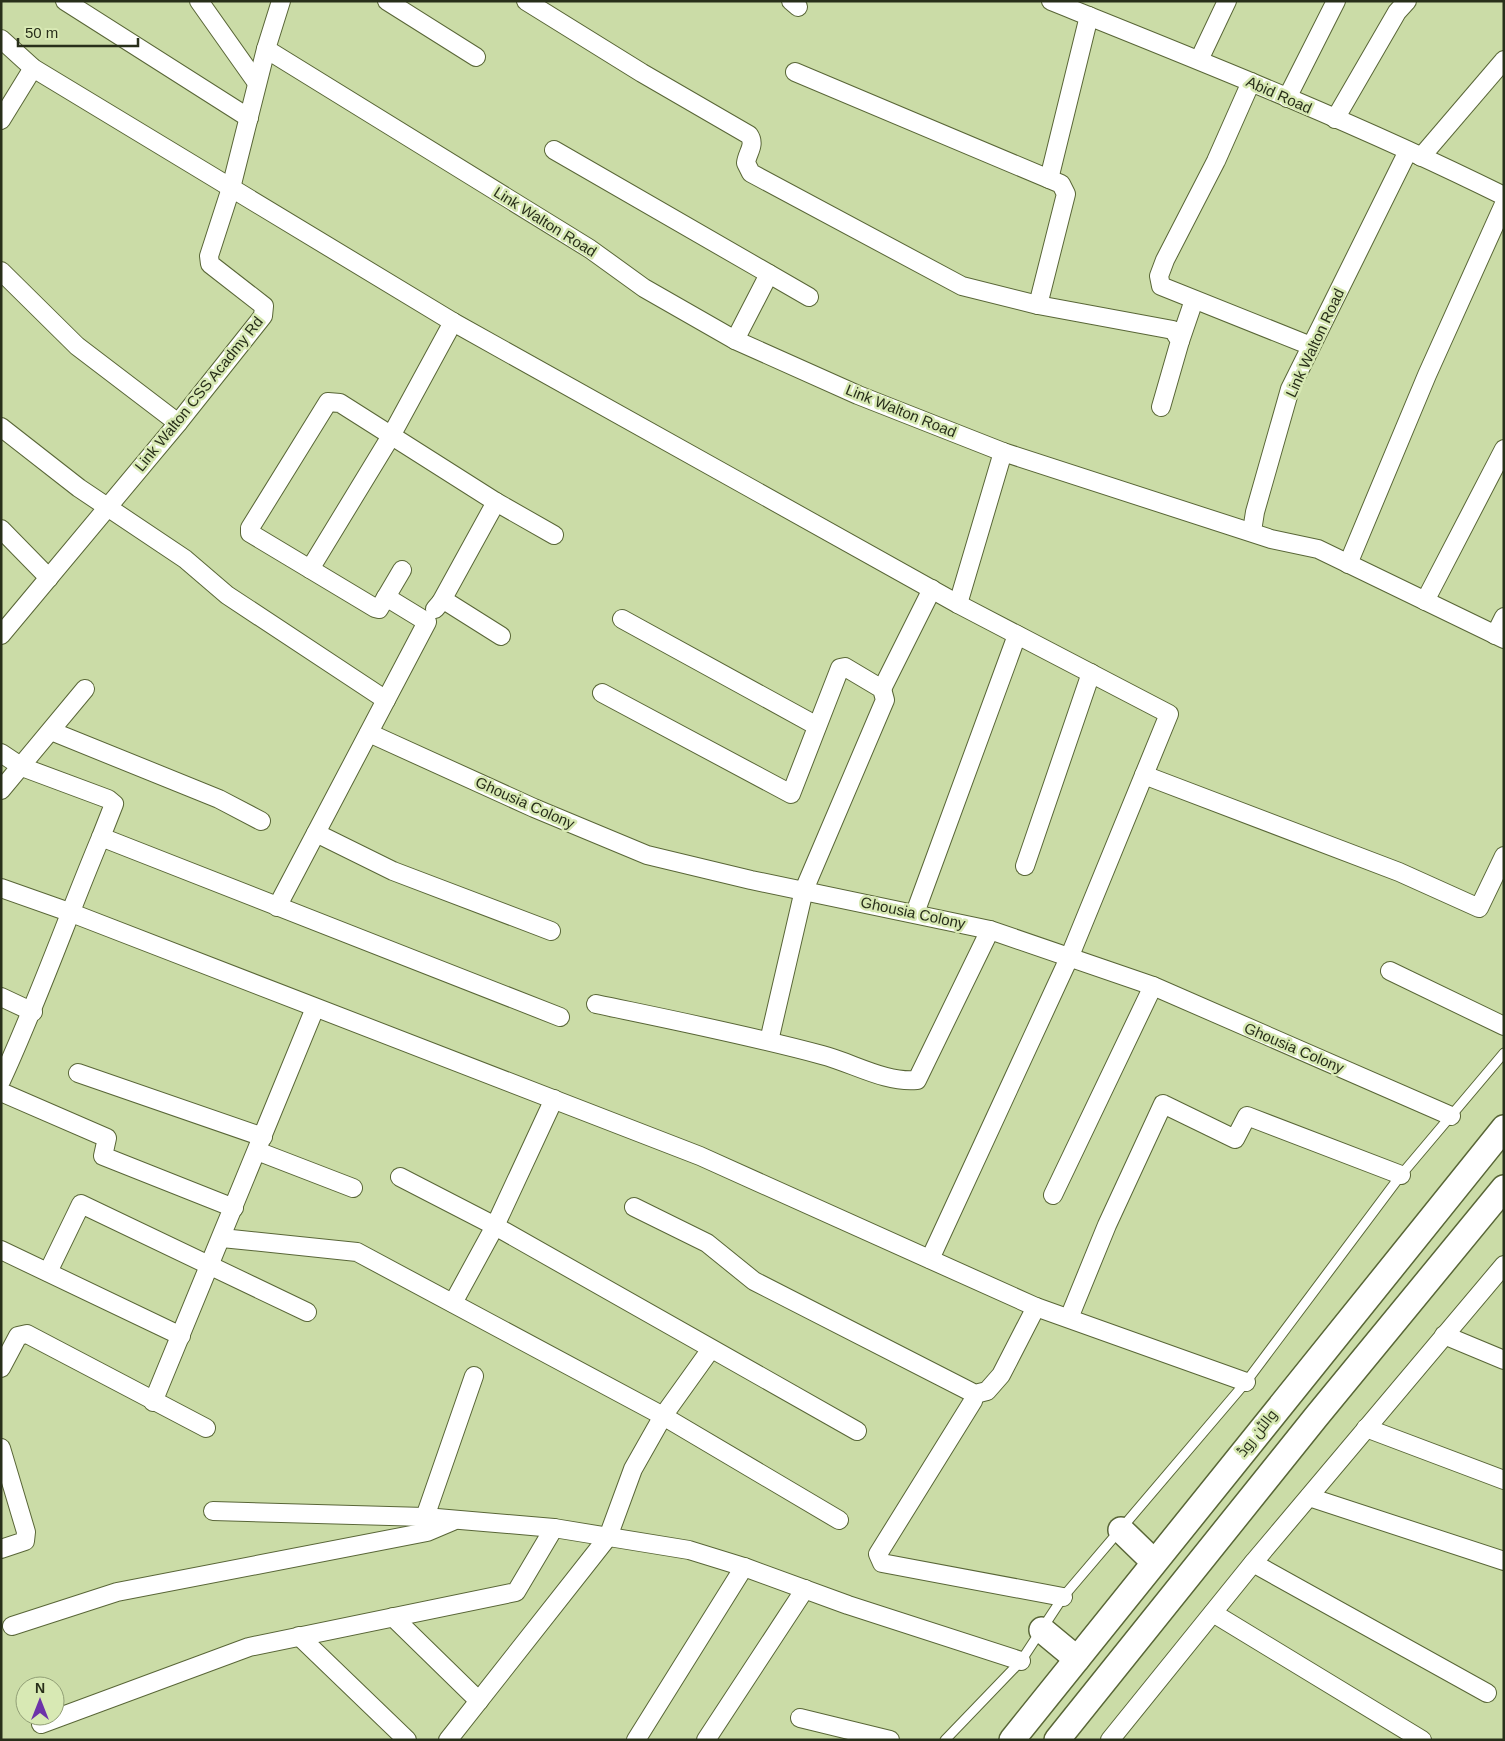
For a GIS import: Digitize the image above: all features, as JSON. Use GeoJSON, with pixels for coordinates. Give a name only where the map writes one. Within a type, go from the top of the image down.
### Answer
{"type":"FeatureCollection","features":[{"type":"Feature","properties":{"kind":"main road","name":"والٹن روڈ"},"geometry":{"type":"LineString","coordinates":[[1012,1740],[1504,1128]]}},
{"type":"Feature","properties":{"kind":"main road"},"geometry":{"type":"LineString","coordinates":[[1058,1740],[1316,1417],[1504,1188]]}},
{"type":"Feature","properties":{"kind":"main road"},"geometry":{"type":"LineString","coordinates":[[1121,1530],[1154,1562]]}},
{"type":"Feature","properties":{"kind":"main road"},"geometry":{"type":"LineString","coordinates":[[1042,1630],[1077,1659]]}},
{"type":"Feature","properties":{"kind":"street"},"geometry":{"type":"LineString","coordinates":[[65,1],[249,118]]}},
{"type":"Feature","properties":{"kind":"street"},"geometry":{"type":"LineString","coordinates":[[199,1],[257,84]]}},
{"type":"Feature","properties":{"kind":"street"},"geometry":{"type":"LineString","coordinates":[[266,49],[281,1]]}},
{"type":"Feature","properties":{"kind":"street"},"geometry":{"type":"LineString","coordinates":[[387,1],[476,57]]}},
{"type":"Feature","properties":{"kind":"street"},"geometry":{"type":"LineString","coordinates":[[526,1],[642,73],[749,135],[752,140],[752,146],[746,164],[751,173],[962,286],[1038,305],[1173,330],[1180,341]]}},
{"type":"Feature","properties":{"kind":"street","name":"Abid Road"},"geometry":{"type":"LineString","coordinates":[[1051,1],[1251,82],[1502,195]]}},
{"type":"Feature","properties":{"kind":"street"},"geometry":{"type":"LineString","coordinates":[[1199,60],[1227,1]]}},
{"type":"Feature","properties":{"kind":"street"},"geometry":{"type":"LineString","coordinates":[[1286,98],[1336,1]]}},
{"type":"Feature","properties":{"kind":"street"},"geometry":{"type":"LineString","coordinates":[[1335,119],[1397,12],[1407,1]]}},
{"type":"Feature","properties":{"kind":"street"},"geometry":{"type":"LineString","coordinates":[[1049,179],[1089,16]]}},
{"type":"Feature","properties":{"kind":"street"},"geometry":{"type":"LineString","coordinates":[[1,40],[34,68],[453,322],[958,604],[1169,714],[1069,958],[930,1259]]}},
{"type":"Feature","properties":{"kind":"street","name":"Link Walton CSS Acadmy Rd"},"geometry":{"type":"LineString","coordinates":[[2,632],[178,423],[265,311],[264,306],[210,264],[209,256],[231,188],[266,49]]}},
{"type":"Feature","properties":{"kind":"street","name":"Link Walton Road"},"geometry":{"type":"LineString","coordinates":[[266,49],[590,249],[644,288],[734,340],[858,394],[1003,452],[1252,531],[1255,512],[1290,389],[1311,346],[1414,154],[1504,60]]}},
{"type":"Feature","properties":{"kind":"street"},"geometry":{"type":"LineString","coordinates":[[1,120],[34,68]]}},
{"type":"Feature","properties":{"kind":"street"},"geometry":{"type":"LineString","coordinates":[[795,72],[1061,184],[1066,194],[1038,305]]}},
{"type":"Feature","properties":{"kind":"street"},"geometry":{"type":"LineString","coordinates":[[1251,82],[1159,276],[1161,286],[1311,346]]}},
{"type":"Feature","properties":{"kind":"street"},"geometry":{"type":"LineString","coordinates":[[554,150],[809,297]]}},
{"type":"Feature","properties":{"kind":"street"},"geometry":{"type":"LineString","coordinates":[[1348,564],[1502,195]]}},
{"type":"Feature","properties":{"kind":"street"},"geometry":{"type":"LineString","coordinates":[[1,271],[77,346],[178,423]]}},
{"type":"Feature","properties":{"kind":"street"},"geometry":{"type":"LineString","coordinates":[[734,340],[769,274]]}},
{"type":"Feature","properties":{"kind":"street"},"geometry":{"type":"LineString","coordinates":[[1161,407],[1194,300]]}},
{"type":"Feature","properties":{"kind":"street"},"geometry":{"type":"LineString","coordinates":[[310,569],[391,436],[453,322]]}},
{"type":"Feature","properties":{"kind":"street"},"geometry":{"type":"LineString","coordinates":[[402,570],[379,609],[250,533],[250,528],[328,402],[340,403],[496,502],[554,535]]}},
{"type":"Feature","properties":{"kind":"street"},"geometry":{"type":"LineString","coordinates":[[1,427],[9,436],[79,488],[185,559],[227,594],[386,700]]}},
{"type":"Feature","properties":{"kind":"street"},"geometry":{"type":"LineString","coordinates":[[1425,601],[1504,449]]}},
{"type":"Feature","properties":{"kind":"street"},"geometry":{"type":"LineString","coordinates":[[958,604],[1003,452]]}},
{"type":"Feature","properties":{"kind":"street"},"geometry":{"type":"LineString","coordinates":[[278,908],[427,622],[441,602],[496,502]]}},
{"type":"Feature","properties":{"kind":"street"},"geometry":{"type":"LineString","coordinates":[[1,529],[49,578]]}},
{"type":"Feature","properties":{"kind":"street"},"geometry":{"type":"LineString","coordinates":[[1252,531],[1271,538],[1318,549],[1500,637],[1504,617]]}},
{"type":"Feature","properties":{"kind":"street"},"geometry":{"type":"LineString","coordinates":[[769,1041],[804,890],[885,700],[882,689],[932,589]]}},
{"type":"Feature","properties":{"kind":"street"},"geometry":{"type":"LineString","coordinates":[[386,597],[427,622]]}},
{"type":"Feature","properties":{"kind":"street"},"geometry":{"type":"LineString","coordinates":[[441,602],[447,602],[501,636]]}},
{"type":"Feature","properties":{"kind":"street"},"geometry":{"type":"LineString","coordinates":[[622,619],[817,726]]}},
{"type":"Feature","properties":{"kind":"street"},"geometry":{"type":"LineString","coordinates":[[916,913],[1017,635]]}},
{"type":"Feature","properties":{"kind":"street"},"geometry":{"type":"LineString","coordinates":[[602,693],[791,794],[840,668],[845,667],[882,689]]}},
{"type":"Feature","properties":{"kind":"street"},"geometry":{"type":"LineString","coordinates":[[1025,866],[1091,673]]}},
{"type":"Feature","properties":{"kind":"street"},"geometry":{"type":"LineString","coordinates":[[1,790],[85,689]]}},
{"type":"Feature","properties":{"kind":"street"},"geometry":{"type":"LineString","coordinates":[[51,731],[218,799],[261,821]]}},
{"type":"Feature","properties":{"kind":"street","name":"Ghousia Colony"},"geometry":{"type":"LineString","coordinates":[[369,733],[534,808],[647,855],[990,930],[1153,986],[1451,1116]]}},
{"type":"Feature","properties":{"kind":"street"},"geometry":{"type":"LineString","coordinates":[[1,753],[22,767],[108,798],[114,804],[69,912],[33,1012],[5,1062],[1,1081]]}},
{"type":"Feature","properties":{"kind":"street"},"geometry":{"type":"LineString","coordinates":[[1144,775],[1399,872],[1479,908],[1504,856]]}},
{"type":"Feature","properties":{"kind":"street"},"geometry":{"type":"LineString","coordinates":[[316,833],[393,870],[551,931]]}},
{"type":"Feature","properties":{"kind":"street"},"geometry":{"type":"LineString","coordinates":[[101,837],[560,1017]]}},
{"type":"Feature","properties":{"kind":"street"},"geometry":{"type":"LineString","coordinates":[[1,888],[69,912],[700,1156],[1036,1307],[1246,1382]]}},
{"type":"Feature","properties":{"kind":"street"},"geometry":{"type":"LineString","coordinates":[[596,1004],[825,1055],[902,1081],[917,1080],[990,930]]}},
{"type":"Feature","properties":{"kind":"street"},"geometry":{"type":"LineString","coordinates":[[1390,971],[1504,1026]]}},
{"type":"Feature","properties":{"kind":"street"},"geometry":{"type":"LineString","coordinates":[[1053,1195],[1153,986]]}},
{"type":"Feature","properties":{"kind":"street"},"geometry":{"type":"LineString","coordinates":[[1,997],[33,1012]]}},
{"type":"Feature","properties":{"kind":"street"},"geometry":{"type":"LineString","coordinates":[[153,1402],[211,1265],[315,1008]]}},
{"type":"Feature","properties":{"kind":"street"},"geometry":{"type":"LineString","coordinates":[[78,1074],[260,1144],[353,1188]]}},
{"type":"Feature","properties":{"kind":"street"},"geometry":{"type":"LineString","coordinates":[[1,1092],[107,1138],[103,1156],[234,1208]]}},
{"type":"Feature","properties":{"kind":"street"},"geometry":{"type":"LineString","coordinates":[[453,1303],[495,1226],[554,1099]]}},
{"type":"Feature","properties":{"kind":"street"},"geometry":{"type":"LineString","coordinates":[[1069,1318],[1107,1225],[1163,1104],[1235,1139],[1247,1116],[1400,1175]]}},
{"type":"Feature","properties":{"kind":"street"},"geometry":{"type":"LineString","coordinates":[[400,1177],[495,1226],[857,1431]]}},
{"type":"Feature","properties":{"kind":"street"},"geometry":{"type":"LineString","coordinates":[[48,1272],[81,1204],[307,1312]]}},
{"type":"Feature","properties":{"kind":"street"},"geometry":{"type":"LineString","coordinates":[[634,1207],[707,1243],[754,1282],[975,1394],[987,1391],[1001,1375],[1036,1307]]}},
{"type":"Feature","properties":{"kind":"street"},"geometry":{"type":"LineString","coordinates":[[222,1238],[357,1252],[663,1416],[839,1520]]}},
{"type":"Feature","properties":{"kind":"street"},"geometry":{"type":"LineString","coordinates":[[1,1250],[181,1336]]}},
{"type":"Feature","properties":{"kind":"street"},"geometry":{"type":"LineString","coordinates":[[1113,1739],[1254,1563],[1504,1264]]}},
{"type":"Feature","properties":{"kind":"street"},"geometry":{"type":"LineString","coordinates":[[1,1368],[18,1336],[27,1334],[153,1402],[206,1428]]}},
{"type":"Feature","properties":{"kind":"street"},"geometry":{"type":"LineString","coordinates":[[1444,1335],[1504,1360]]}},
{"type":"Feature","properties":{"kind":"street"},"geometry":{"type":"LineString","coordinates":[[448,1740],[608,1537],[633,1469],[663,1416],[711,1349]]}},
{"type":"Feature","properties":{"kind":"street"},"geometry":{"type":"LineString","coordinates":[[425,1516],[474,1376]]}},
{"type":"Feature","properties":{"kind":"street"},"geometry":{"type":"LineString","coordinates":[[975,1394],[973,1401],[878,1554],[882,1563],[1064,1597]]}},
{"type":"Feature","properties":{"kind":"street"},"geometry":{"type":"LineString","coordinates":[[1366,1428],[1504,1480]]}},
{"type":"Feature","properties":{"kind":"street"},"geometry":{"type":"LineString","coordinates":[[1,1448],[26,1532],[25,1541],[1,1549]]}},
{"type":"Feature","properties":{"kind":"street"},"geometry":{"type":"LineString","coordinates":[[1310,1497],[1504,1561]]}},
{"type":"Feature","properties":{"kind":"street"},"geometry":{"type":"LineString","coordinates":[[213,1512],[425,1516],[554,1528],[689,1550],[1021,1661]]}},
{"type":"Feature","properties":{"kind":"street"},"geometry":{"type":"LineString","coordinates":[[12,1626],[118,1592],[427,1532],[456,1520]]}},
{"type":"Feature","properties":{"kind":"street"},"geometry":{"type":"LineString","coordinates":[[65,1715],[249,1648],[516,1592],[554,1528]]}},
{"type":"Feature","properties":{"kind":"street"},"geometry":{"type":"LineString","coordinates":[[1254,1563],[1487,1693]]}},
{"type":"Feature","properties":{"kind":"street"},"geometry":{"type":"LineString","coordinates":[[636,1740],[744,1567]]}},
{"type":"Feature","properties":{"kind":"street"},"geometry":{"type":"LineString","coordinates":[[706,1740],[805,1589]]}},
{"type":"Feature","properties":{"kind":"street"},"geometry":{"type":"LineString","coordinates":[[1213,1613],[1422,1740]]}},
{"type":"Feature","properties":{"kind":"street"},"geometry":{"type":"LineString","coordinates":[[393,1617],[479,1701]]}},
{"type":"Feature","properties":{"kind":"street"},"geometry":{"type":"LineString","coordinates":[[299,1636],[407,1740]]}},
{"type":"Feature","properties":{"kind":"street"},"geometry":{"type":"LineString","coordinates":[[800,1718],[890,1740]]}},
{"type":"Feature","properties":{"kind":"lane"},"geometry":{"type":"LineString","coordinates":[[945,1740],[1021,1661],[1064,1597],[1246,1382],[1400,1175],[1504,1053]]}}]}
